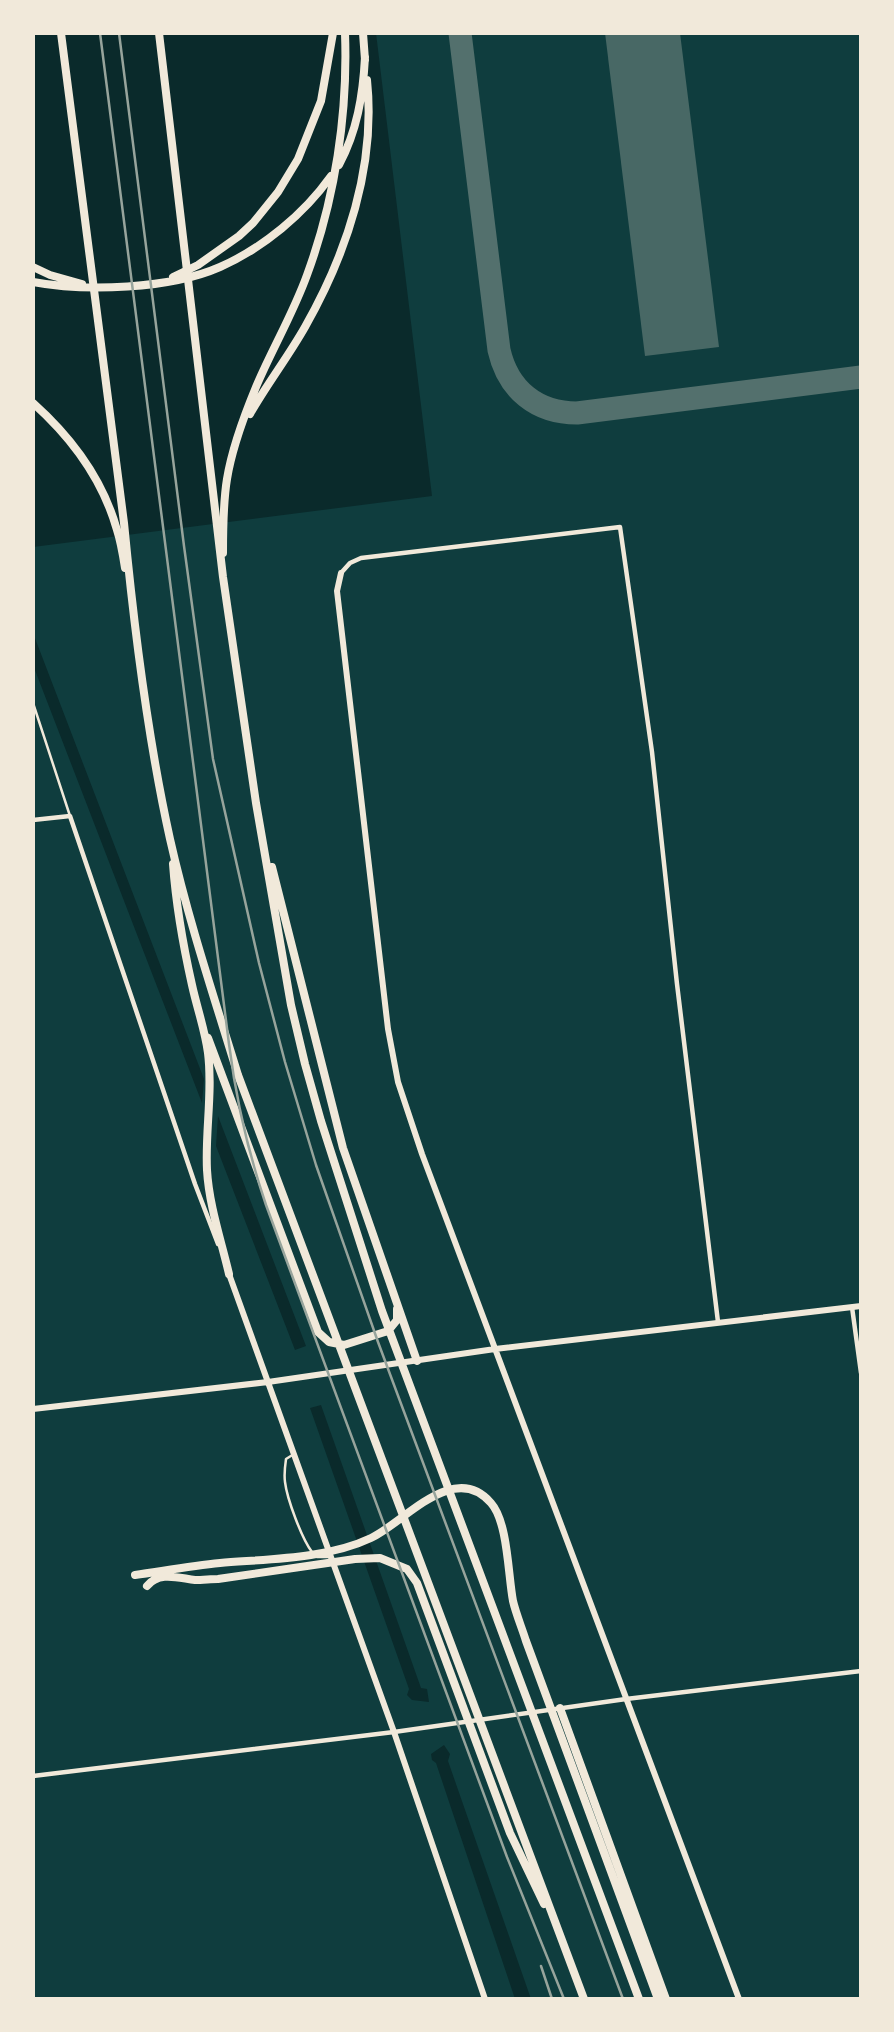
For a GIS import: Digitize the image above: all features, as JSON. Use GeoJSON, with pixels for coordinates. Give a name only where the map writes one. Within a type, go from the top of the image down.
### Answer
{"type":"FeatureCollection","features":[{"type":"Feature","properties":{"kind":"main road"},"geometry":{"type":"LineString","coordinates":[[61,33],[146,702],[170,841],[183,944],[208,1054],[207,1174],[229,1274]]}},
{"type":"Feature","properties":{"kind":"main road"},"geometry":{"type":"LineString","coordinates":[[159,33],[223,577],[256,803],[291,1005],[321,1121],[382,1311],[639,1999]]}},
{"type":"Feature","properties":{"kind":"main road"},"geometry":{"type":"LineString","coordinates":[[160,282],[198,265],[226,246],[253,223],[278,192],[298,159],[321,101],[333,33]]}},
{"type":"Feature","properties":{"kind":"main road"},"geometry":{"type":"LineString","coordinates":[[223,577],[225,496],[229,467],[256,386],[303,286],[324,221],[338,154],[346,91],[345,33]]}},
{"type":"Feature","properties":{"kind":"main road"},"geometry":{"type":"LineString","coordinates":[[238,438],[264,390],[311,316],[350,226],[361,183],[367,141],[368,94],[363,33]]}},
{"type":"Feature","properties":{"kind":"main road"},"geometry":{"type":"LineString","coordinates":[[33,282],[73,287],[112,287],[160,282],[202,274],[254,248],[281,228],[317,193],[338,167],[352,138],[362,99],[365,57]]}},
{"type":"Feature","properties":{"kind":"main road"},"geometry":{"type":"LineString","coordinates":[[33,267],[74,282],[112,287]]}},
{"type":"Feature","properties":{"kind":"main road"},"geometry":{"type":"LineString","coordinates":[[33,397],[80,454],[107,503],[118,531],[130,588]]}},
{"type":"Feature","properties":{"kind":"main road"},"geometry":{"type":"LineString","coordinates":[[33,403],[50,418]]}},
{"type":"Feature","properties":{"kind":"main road"},"geometry":{"type":"LineString","coordinates":[[256,803],[343,1148],[416,1361]]}},
{"type":"Feature","properties":{"kind":"main road"},"geometry":{"type":"LineString","coordinates":[[170,841],[198,947],[238,1074],[584,1999]]}},
{"type":"Feature","properties":{"kind":"main road"},"geometry":{"type":"LineString","coordinates":[[202,1023],[317,1332],[329,1342],[344,1345],[388,1331],[397,1320],[397,1303]]}},
{"type":"Feature","properties":{"kind":"main road"},"geometry":{"type":"LineString","coordinates":[[135,1575],[339,1549],[372,1538],[440,1491],[467,1489],[491,1502],[500,1518],[513,1603],[658,1999]]}},
{"type":"Feature","properties":{"kind":"main road"},"geometry":{"type":"LineString","coordinates":[[147,1586],[152,1580],[162,1576],[199,1580],[355,1559],[388,1560],[407,1569],[417,1583],[510,1833],[557,1928]]}},
{"type":"Feature","properties":{"kind":"main road"},"geometry":{"type":"LineString","coordinates":[[561,1709],[666,1999]]}},
{"type":"Feature","properties":{"kind":"street"},"geometry":{"type":"LineString","coordinates":[[718,1322],[652,752],[620,527],[361,558],[350,563],[341,573],[337,591],[388,1029],[398,1082],[426,1164],[739,1999]]}},
{"type":"Feature","properties":{"kind":"street"},"geometry":{"type":"LineString","coordinates":[[33,820],[70,816],[195,1184],[394,1732],[485,1999]]}},
{"type":"Feature","properties":{"kind":"street"},"geometry":{"type":"LineString","coordinates":[[33,1409],[268,1382],[495,1349],[861,1306]]}},
{"type":"Feature","properties":{"kind":"street"},"geometry":{"type":"LineString","coordinates":[[852,1307],[861,1373]]}},
{"type":"Feature","properties":{"kind":"street"},"geometry":{"type":"LineString","coordinates":[[33,1776],[861,1671]]}},
{"type":"Feature","properties":{"kind":"lane"},"geometry":{"type":"LineString","coordinates":[[33,703],[70,816]]}},
{"type":"Feature","properties":{"kind":"lane"},"geometry":{"type":"LineString","coordinates":[[294,1454],[286,1459],[285,1482],[297,1521],[306,1545],[317,1557],[331,1557]]}},
{"type":"Feature","properties":{"kind":"water"},"geometry":{"type":"Polygon","coordinates":[[[33,33],[376,33],[432,496],[33,547],[33,33]]]}},
{"type":"Feature","properties":{"kind":"water"},"geometry":{"type":"Polygon","coordinates":[[[33,633],[204,1079],[202,1103],[33,665],[33,633]]]}},
{"type":"Feature","properties":{"kind":"water"},"geometry":{"type":"Polygon","coordinates":[[[218,1116],[306,1346],[295,1350],[216,1146],[218,1116]]]}},
{"type":"Feature","properties":{"kind":"water"},"geometry":{"type":"Polygon","coordinates":[[[321,1405],[421,1688],[427,1689],[429,1702],[412,1700],[407,1695],[409,1689],[310,1408],[321,1405]]]}},
{"type":"Feature","properties":{"kind":"water"},"geometry":{"type":"Polygon","coordinates":[[[444,1745],[450,1754],[448,1761],[531,1999],[515,1999],[436,1763],[432,1760],[431,1754],[444,1745]]]}},
{"type":"Feature","properties":{"kind":"building"},"geometry":{"type":"Polygon","coordinates":[[[605,33],[680,33],[719,347],[645,356],[605,33]]]}},
{"type":"Feature","properties":{"kind":"taxiway"},"geometry":{"type":"LineString","coordinates":[[460,33],[499,350],[509,377],[526,396],[549,409],[577,413],[861,377]]}},
{"type":"Feature","properties":{"kind":"railway"},"geometry":{"type":"LineString","coordinates":[[100,33],[229,1044],[243,1126],[266,1205],[507,1857],[564,1999]]}},
{"type":"Feature","properties":{"kind":"railway"},"geometry":{"type":"LineString","coordinates":[[119,33],[213,759],[259,963],[316,1165],[378,1342],[623,1999]]}},
{"type":"Feature","properties":{"kind":"railway"},"geometry":{"type":"LineString","coordinates":[[541,1966],[552,1999]]}}]}
